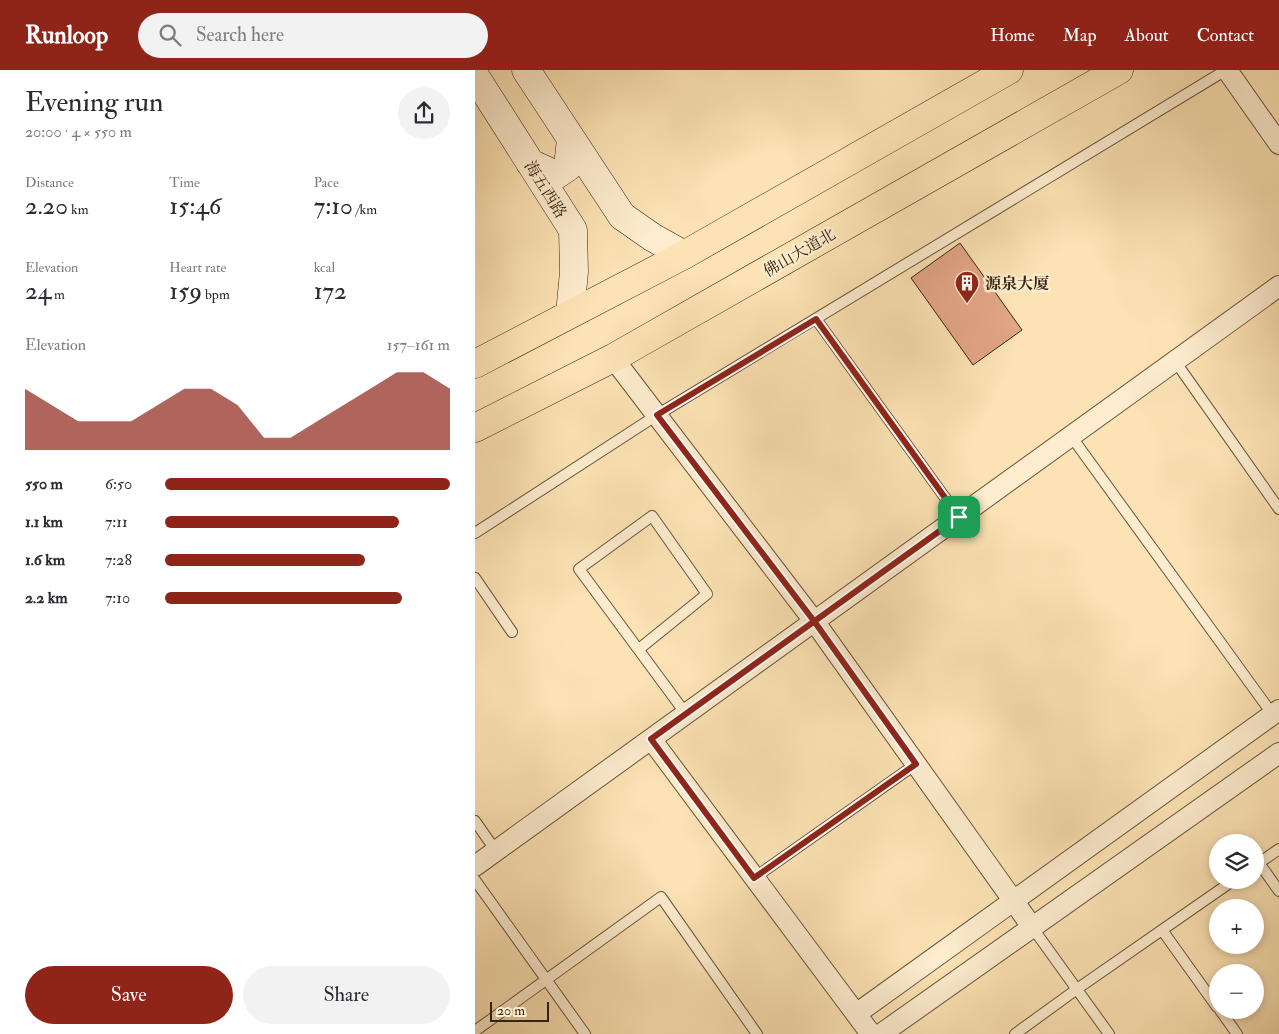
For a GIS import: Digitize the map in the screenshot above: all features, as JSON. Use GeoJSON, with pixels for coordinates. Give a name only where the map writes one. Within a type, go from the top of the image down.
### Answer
{"type":"FeatureCollection","features":[{"type":"Feature","properties":{"kind":"highway"},"geometry":{"type":"LineString","coordinates":[[475,364],[685,255],[1009,70]]}},
{"type":"Feature","properties":{"kind":"highway","name":"佛山大道北"},"geometry":{"type":"LineString","coordinates":[[475,428],[613,358],[1119,70]]}},
{"type":"Feature","properties":{"kind":"main road"},"geometry":{"type":"LineString","coordinates":[[526,70],[622,216],[685,255]]}},
{"type":"Feature","properties":{"kind":"main road","name":"海五西路"},"geometry":{"type":"LineString","coordinates":[[475,76],[573,230],[575,272],[570,314]]}},
{"type":"Feature","properties":{"kind":"main road"},"geometry":{"type":"LineString","coordinates":[[531,163],[556,175],[568,166],[571,139]]}},
{"type":"Feature","properties":{"kind":"street"},"geometry":{"type":"LineString","coordinates":[[1227,70],[1279,144]]}},
{"type":"Feature","properties":{"kind":"street"},"geometry":{"type":"LineString","coordinates":[[475,866],[1279,286]]}},
{"type":"Feature","properties":{"kind":"street"},"geometry":{"type":"LineString","coordinates":[[613,358],[814,621],[1032,927]]}},
{"type":"Feature","properties":{"kind":"street"},"geometry":{"type":"LineString","coordinates":[[856,1014],[1276,713]]}},
{"type":"Feature","properties":{"kind":"street"},"geometry":{"type":"LineString","coordinates":[[651,739],[871,1034]]}},
{"type":"Feature","properties":{"kind":"street"},"geometry":{"type":"LineString","coordinates":[[881,1034],[1279,753]]}},
{"type":"Feature","properties":{"kind":"lane"},"geometry":{"type":"LineString","coordinates":[[475,533],[657,415],[1227,70]]}},
{"type":"Feature","properties":{"kind":"lane"},"geometry":{"type":"LineString","coordinates":[[816,319],[959,517]]}},
{"type":"Feature","properties":{"kind":"lane"},"geometry":{"type":"LineString","coordinates":[[1175,361],[1279,509]]}},
{"type":"Feature","properties":{"kind":"lane"},"geometry":{"type":"LineString","coordinates":[[1071,436],[1276,713]]}},
{"type":"Feature","properties":{"kind":"lane"},"geometry":{"type":"LineString","coordinates":[[639,649],[707,594],[652,516],[579,569],[686,714]]}},
{"type":"Feature","properties":{"kind":"lane"},"geometry":{"type":"LineString","coordinates":[[475,578],[512,632]]}},
{"type":"Feature","properties":{"kind":"lane"},"geometry":{"type":"LineString","coordinates":[[754,878],[916,764]]}},
{"type":"Feature","properties":{"kind":"lane"},"geometry":{"type":"LineString","coordinates":[[475,821],[496,851]]}},
{"type":"Feature","properties":{"kind":"lane"},"geometry":{"type":"LineString","coordinates":[[1264,859],[1279,849]]}},
{"type":"Feature","properties":{"kind":"lane"},"geometry":{"type":"LineString","coordinates":[[1264,873],[1279,891]]}},
{"type":"Feature","properties":{"kind":"lane"},"geometry":{"type":"LineString","coordinates":[[475,880],[585,1034]]}},
{"type":"Feature","properties":{"kind":"lane"},"geometry":{"type":"LineString","coordinates":[[1015,1034],[1221,889]]}},
{"type":"Feature","properties":{"kind":"lane"},"geometry":{"type":"LineString","coordinates":[[475,1031],[661,897],[757,1034]]}},
{"type":"Feature","properties":{"kind":"lane"},"geometry":{"type":"LineString","coordinates":[[1032,927],[1109,1034]]}},
{"type":"Feature","properties":{"kind":"lane"},"geometry":{"type":"LineString","coordinates":[[1163,930],[1209,994]]}},
{"type":"Feature","properties":{"kind":"lane"},"geometry":{"type":"LineString","coordinates":[[1227,1019],[1237,1034]]}},
{"type":"Feature","properties":{"kind":"building","name":"源泉大厦"},"geometry":{"type":"Polygon","coordinates":[[[960,243],[1022,330],[973,365],[911,278],[960,243]]]}},
{"type":"Feature","properties":{"kind":"place","name":"源泉大厦"},"geometry":{"type":"Point","coordinates":[967,304]}},
{"type":"Feature","properties":{"kind":"route"},"geometry":{"type":"LineString","coordinates":[[959,517],[814,621],[651,739],[754,878],[916,764],[814,621],[657,415],[816,319],[959,517]]}}]}
